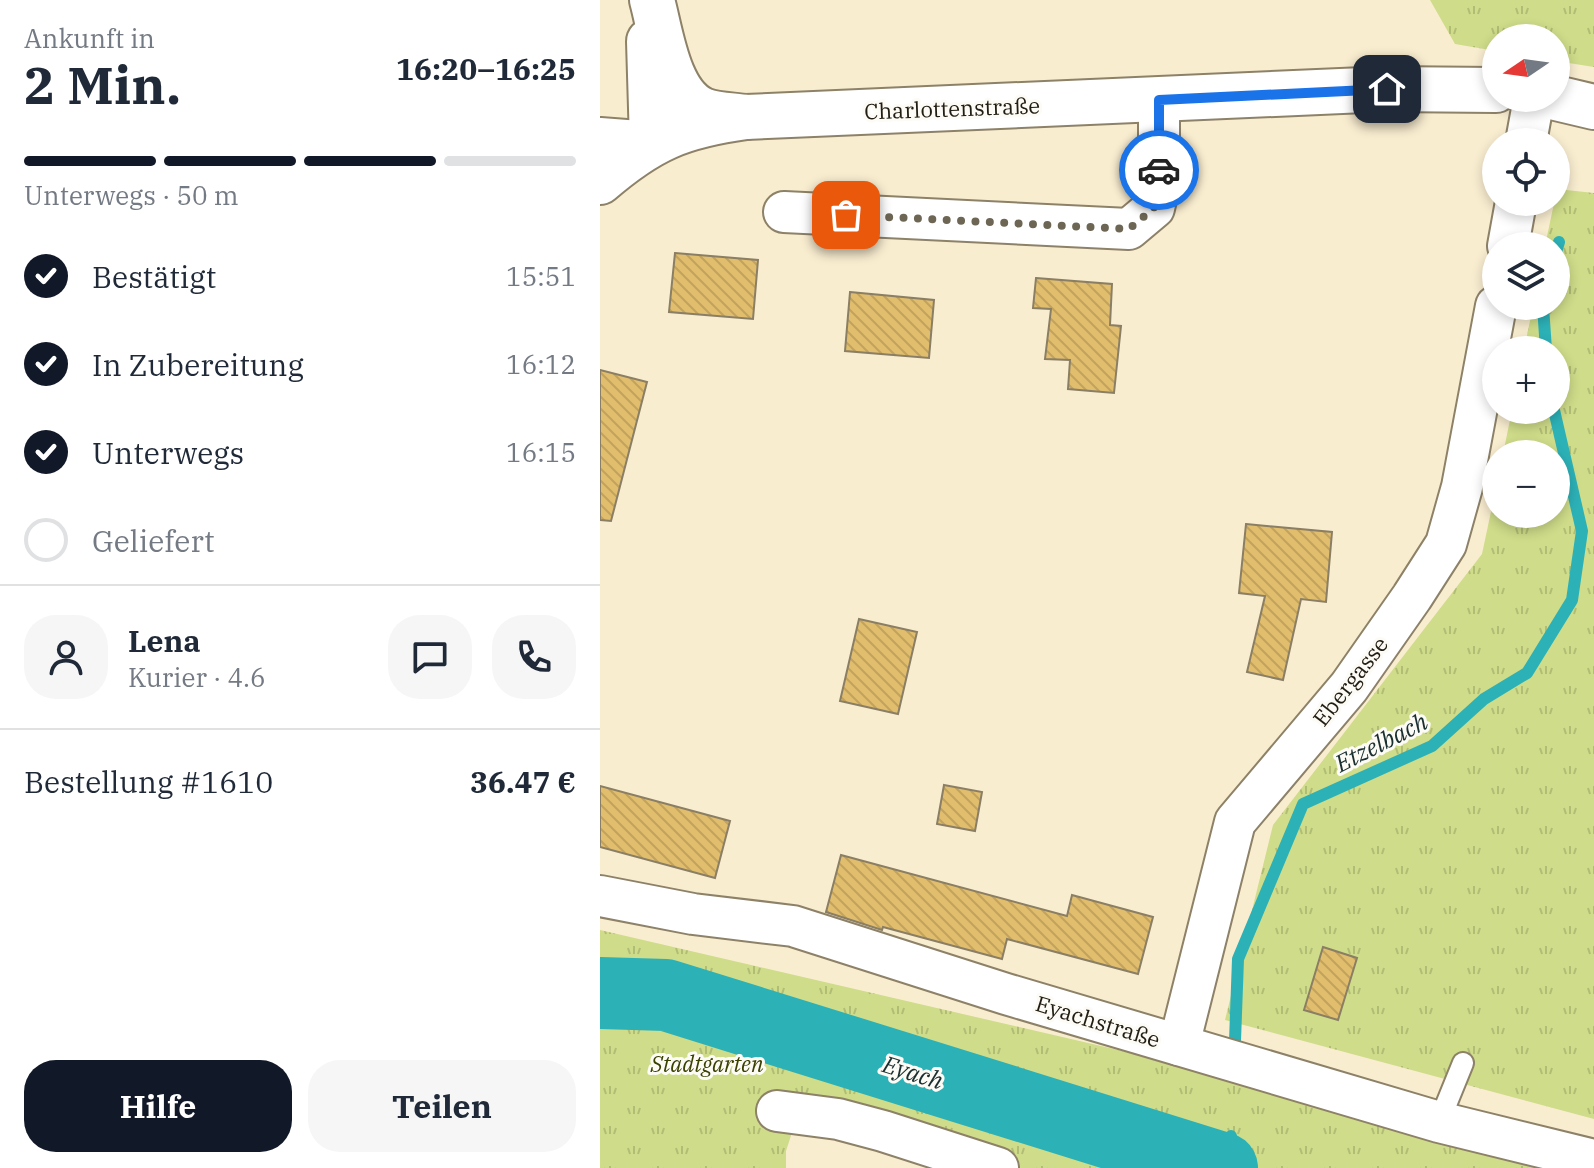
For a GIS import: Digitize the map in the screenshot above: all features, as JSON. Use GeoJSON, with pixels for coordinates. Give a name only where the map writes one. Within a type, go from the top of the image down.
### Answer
{"type":"FeatureCollection","features":[{"type":"Feature","properties":{"kind":"main road","name":"Charlottenstraße"},"geometry":{"type":"LineString","coordinates":[[650,0],[671,72],[684,96],[703,110],[746,117]]}},
{"type":"Feature","properties":{"kind":"main road"},"geometry":{"type":"LineString","coordinates":[[600,182],[652,142],[650,0]]}},
{"type":"Feature","properties":{"kind":"main road","name":"Charlottenstraße"},"geometry":{"type":"LineString","coordinates":[[652,142],[699,124],[746,117],[1387,89],[1482,90]]}},
{"type":"Feature","properties":{"kind":"main road"},"geometry":{"type":"LineString","coordinates":[[1570,101],[1594,107]]}},
{"type":"Feature","properties":{"kind":"street"},"geometry":{"type":"LineString","coordinates":[[784,212],[1129,229],[1154,208],[1159,186],[1159,100]]}},
{"type":"Feature","properties":{"kind":"street","name":"Charlottenstraße"},"geometry":{"type":"LineString","coordinates":[[600,138],[652,142]]}},
{"type":"Feature","properties":{"kind":"street","name":"Ebergasse"},"geometry":{"type":"LineString","coordinates":[[1179,1045],[1235,822],[1349,687],[1446,544],[1462,487],[1493,320]]}},
{"type":"Feature","properties":{"kind":"street","name":"Eyachstraße"},"geometry":{"type":"LineString","coordinates":[[600,896],[693,914],[793,926],[1006,994],[1439,1122],[1594,1160]]}},
{"type":"Feature","properties":{"kind":"street"},"geometry":{"type":"LineString","coordinates":[[777,1111],[838,1119],[998,1168]]}},
{"type":"Feature","properties":{"kind":"lane"},"geometry":{"type":"LineString","coordinates":[[1439,1122],[1463,1063]]}},
{"type":"Feature","properties":{"kind":"green space"},"geometry":{"type":"Polygon","coordinates":[[[1430,0],[1594,0],[1594,67],[1570,63],[1570,24],[1482,24],[1482,49],[1455,44],[1430,0]]]}},
{"type":"Feature","properties":{"kind":"green space"},"geometry":{"type":"Polygon","coordinates":[[[1570,190],[1594,193],[1594,1119],[1225,1020],[1273,825],[1482,554],[1488,528],[1570,528],[1570,440],[1506,440],[1509,424],[1570,424],[1570,336],[1527,336],[1530,320],[1570,320],[1570,232],[1548,232],[1551,216],[1570,216],[1570,190]]]}},
{"type":"Feature","properties":{"kind":"green space","name":"Stadtgarten"},"geometry":{"type":"Polygon","coordinates":[[[600,930],[1196,1068],[1570,1168],[998,1168],[796,1120],[786,1151],[786,1168],[600,1168],[600,930]]]}},
{"type":"Feature","properties":{"kind":"building"},"geometry":{"type":"Polygon","coordinates":[[[675,253],[758,260],[753,319],[669,312],[675,253]]]}},
{"type":"Feature","properties":{"kind":"building"},"geometry":{"type":"Polygon","coordinates":[[[1036,278],[1112,284],[1110,325],[1121,326],[1114,393],[1068,389],[1070,360],[1045,359],[1051,309],[1033,308],[1036,278]]]}},
{"type":"Feature","properties":{"kind":"building"},"geometry":{"type":"Polygon","coordinates":[[[850,292],[934,300],[929,358],[845,351],[850,292]]]}},
{"type":"Feature","properties":{"kind":"building"},"geometry":{"type":"Polygon","coordinates":[[[600,370],[647,382],[611,521],[600,520],[600,370]]]}},
{"type":"Feature","properties":{"kind":"building"},"geometry":{"type":"Polygon","coordinates":[[[1246,524],[1332,532],[1326,602],[1301,599],[1283,680],[1247,672],[1265,596],[1239,593],[1246,524]]]}},
{"type":"Feature","properties":{"kind":"building"},"geometry":{"type":"Polygon","coordinates":[[[859,619],[917,632],[898,714],[840,701],[859,619]]]}},
{"type":"Feature","properties":{"kind":"building"},"geometry":{"type":"Polygon","coordinates":[[[944,785],[982,792],[975,831],[937,824],[944,785]]]}},
{"type":"Feature","properties":{"kind":"building"},"geometry":{"type":"Polygon","coordinates":[[[600,786],[730,821],[715,878],[600,847],[600,786]]]}},
{"type":"Feature","properties":{"kind":"building"},"geometry":{"type":"Polygon","coordinates":[[[841,855],[1067,916],[1072,895],[1153,917],[1138,974],[1007,939],[1002,959],[883,927],[882,930],[826,912],[841,855]]]}},
{"type":"Feature","properties":{"kind":"building"},"geometry":{"type":"Polygon","coordinates":[[[1323,947],[1357,958],[1338,1020],[1304,1010],[1323,947]]]}},
{"type":"Feature","properties":{"kind":"waterway","name":"Etzelbach"},"geometry":{"type":"LineString","coordinates":[[1544,320],[1545,336]]}},
{"type":"Feature","properties":{"kind":"waterway","name":"Etzelbach"},"geometry":{"type":"LineString","coordinates":[[1235,1041],[1238,959],[1303,804],[1432,746],[1484,699],[1527,673],[1572,600],[1582,531],[1557,424]]}},
{"type":"Feature","properties":{"kind":"waterway","name":"Eyach"},"geometry":{"type":"LineString","coordinates":[[600,993],[666,995],[1222,1168]]}},
{"type":"Feature","properties":{"kind":"waterway","name":"Etzelbach"},"geometry":{"type":"LineString","coordinates":[[1230,1168],[1231,1136]]}},
{"type":"Feature","properties":{"kind":"way so far"},"geometry":{"type":"LineString","coordinates":[[846,215],[1129,229],[1154,208],[1159,170]]}},
{"type":"Feature","properties":{"kind":"route"},"geometry":{"type":"LineString","coordinates":[[1159,170],[1159,100],[1387,89]]}}]}
